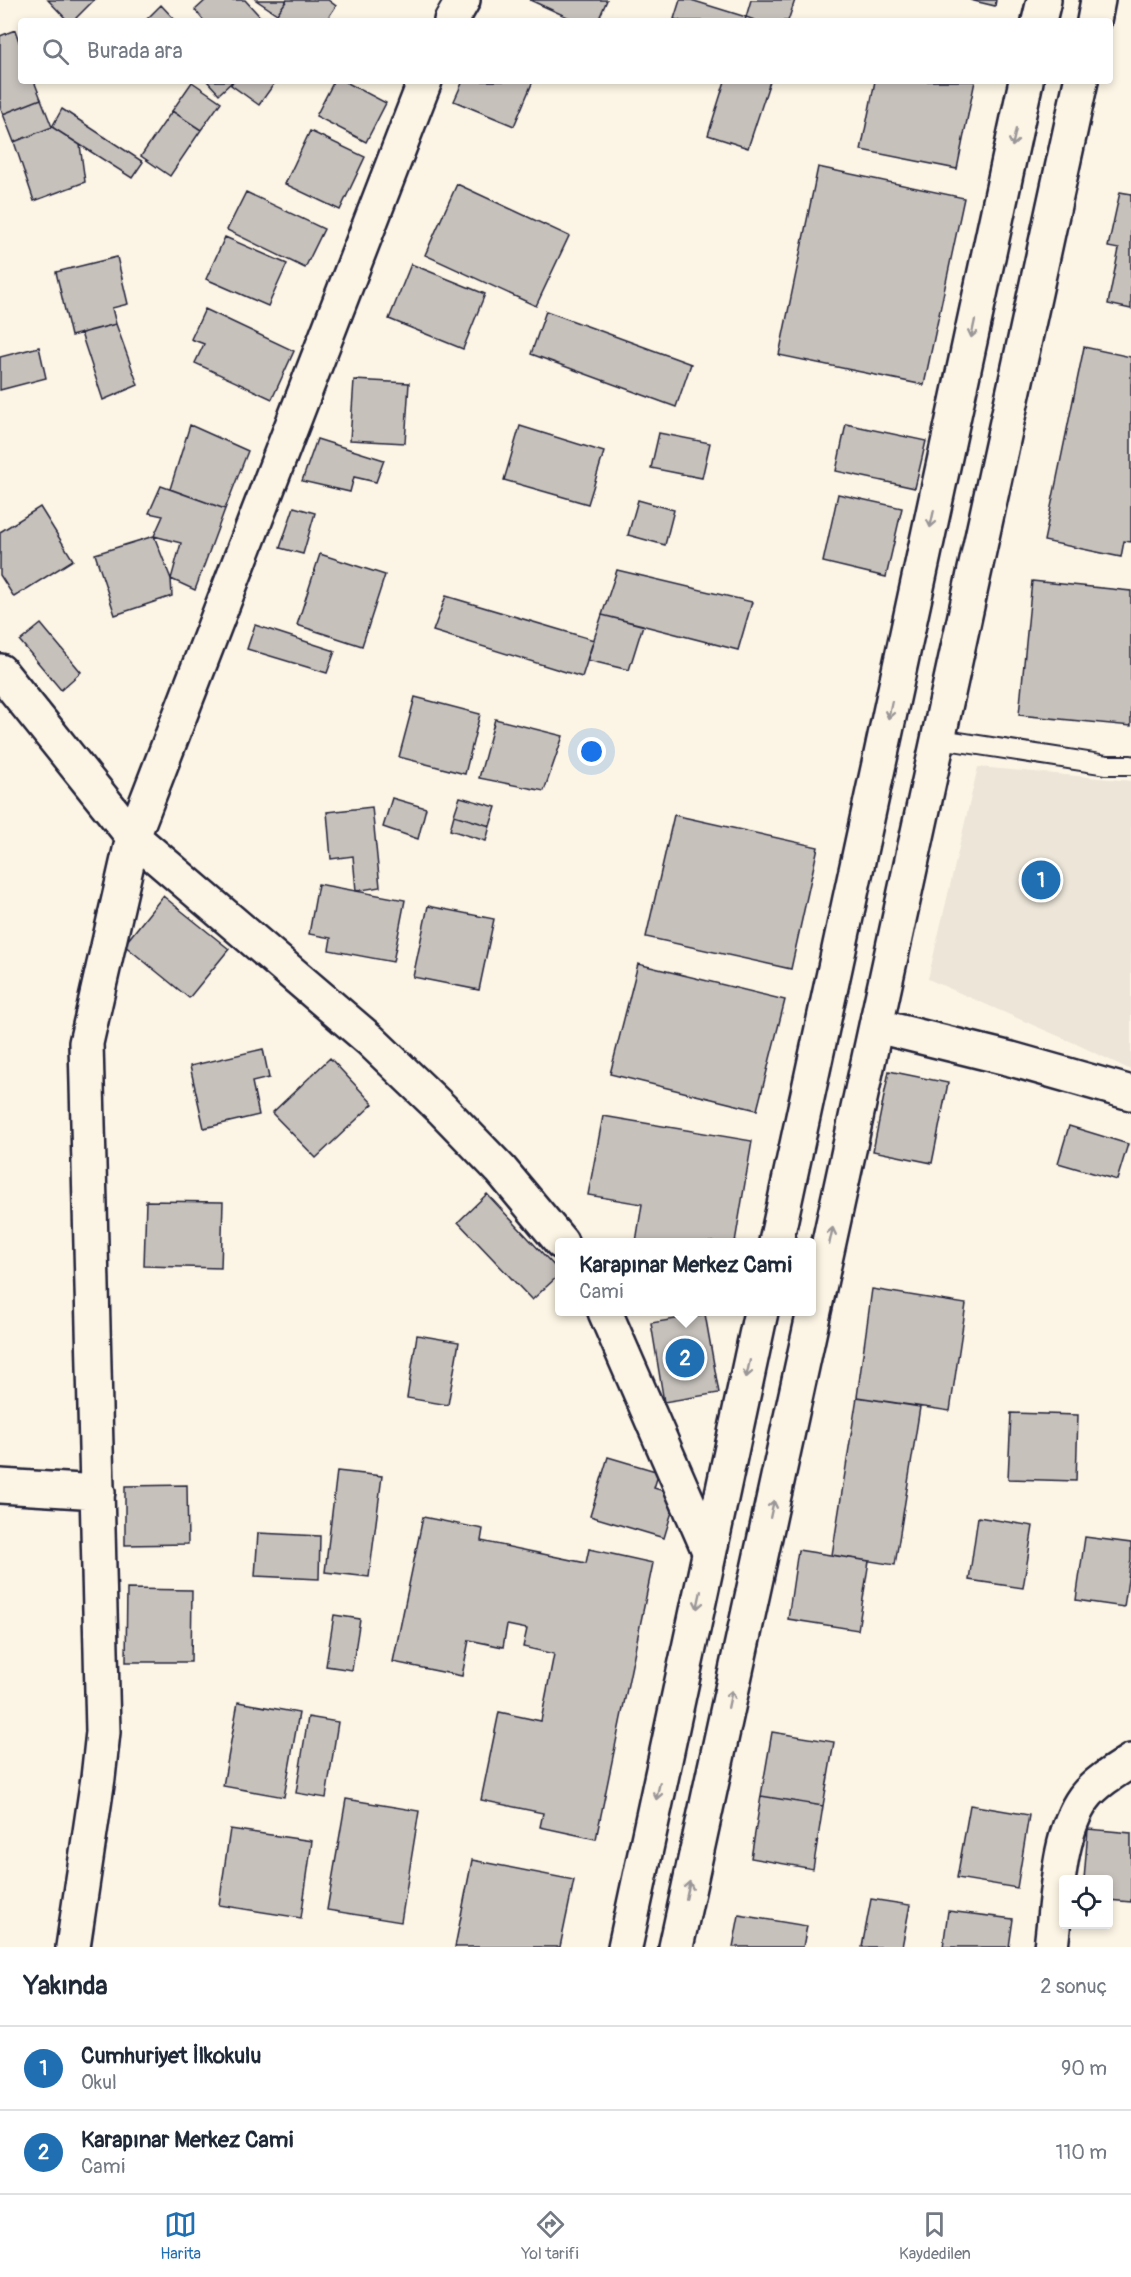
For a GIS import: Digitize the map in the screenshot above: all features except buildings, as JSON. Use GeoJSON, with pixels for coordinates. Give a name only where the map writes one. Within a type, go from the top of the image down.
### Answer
{"type":"FeatureCollection","features":[{"type":"Feature","properties":{"kind":"main road"},"geometry":{"type":"LineString","coordinates":[[453,18],[463,0]]}},
{"type":"Feature","properties":{"kind":"main road"},"geometry":{"type":"LineString","coordinates":[[1040,18],[1044,0]]}},
{"type":"Feature","properties":{"kind":"main road"},"geometry":{"type":"LineString","coordinates":[[1095,18],[1098,0]]}},
{"type":"Feature","properties":{"kind":"main road"},"geometry":{"type":"LineString","coordinates":[[73,1947],[99,1778],[103,1732],[86,1043],[133,837],[424,84]]}},
{"type":"Feature","properties":{"kind":"main road"},"geometry":{"type":"LineString","coordinates":[[777,1238],[1025,84]]}},
{"type":"Feature","properties":{"kind":"main road"},"geometry":{"type":"LineString","coordinates":[[816,1309],[1080,84]]}},
{"type":"Feature","properties":{"kind":"main road"},"geometry":{"type":"LineString","coordinates":[[0,671],[133,837],[370,1040],[501,1170],[558,1238]]}},
{"type":"Feature","properties":{"kind":"main road"},"geometry":{"type":"LineString","coordinates":[[878,1026],[1011,1059],[1131,1093]]}},
{"type":"Feature","properties":{"kind":"main road"},"geometry":{"type":"LineString","coordinates":[[607,1316],[709,1551]]}},
{"type":"Feature","properties":{"kind":"main road"},"geometry":{"type":"LineString","coordinates":[[626,1947],[760,1316]]}},
{"type":"Feature","properties":{"kind":"main road"},"geometry":{"type":"LineString","coordinates":[[676,1947],[814,1316]]}},
{"type":"Feature","properties":{"kind":"main road"},"geometry":{"type":"LineString","coordinates":[[0,1486],[98,1492]]}},
{"type":"Feature","properties":{"kind":"main road"},"geometry":{"type":"LineString","coordinates":[[1051,1947],[1064,1842],[1071,1819],[1085,1796],[1131,1761]]}},
{"type":"Feature","properties":{"kind":"lane"},"geometry":{"type":"LineString","coordinates":[[940,740],[1107,765],[1131,765]]}},
{"type":"Feature","properties":{"kind":"shaded area"},"geometry":{"type":"Polygon","coordinates":[[[978,767],[1131,781],[1131,1070],[928,979],[978,767]]]}},
{"type":"Feature","properties":{"kind":"place","name":"Cumhuriyet İlkokulu"},"geometry":{"type":"Point","coordinates":[1041,880]}},
{"type":"Feature","properties":{"kind":"place","name":"Karapınar Merkez Cami"},"geometry":{"type":"Point","coordinates":[685,1358]}}]}
